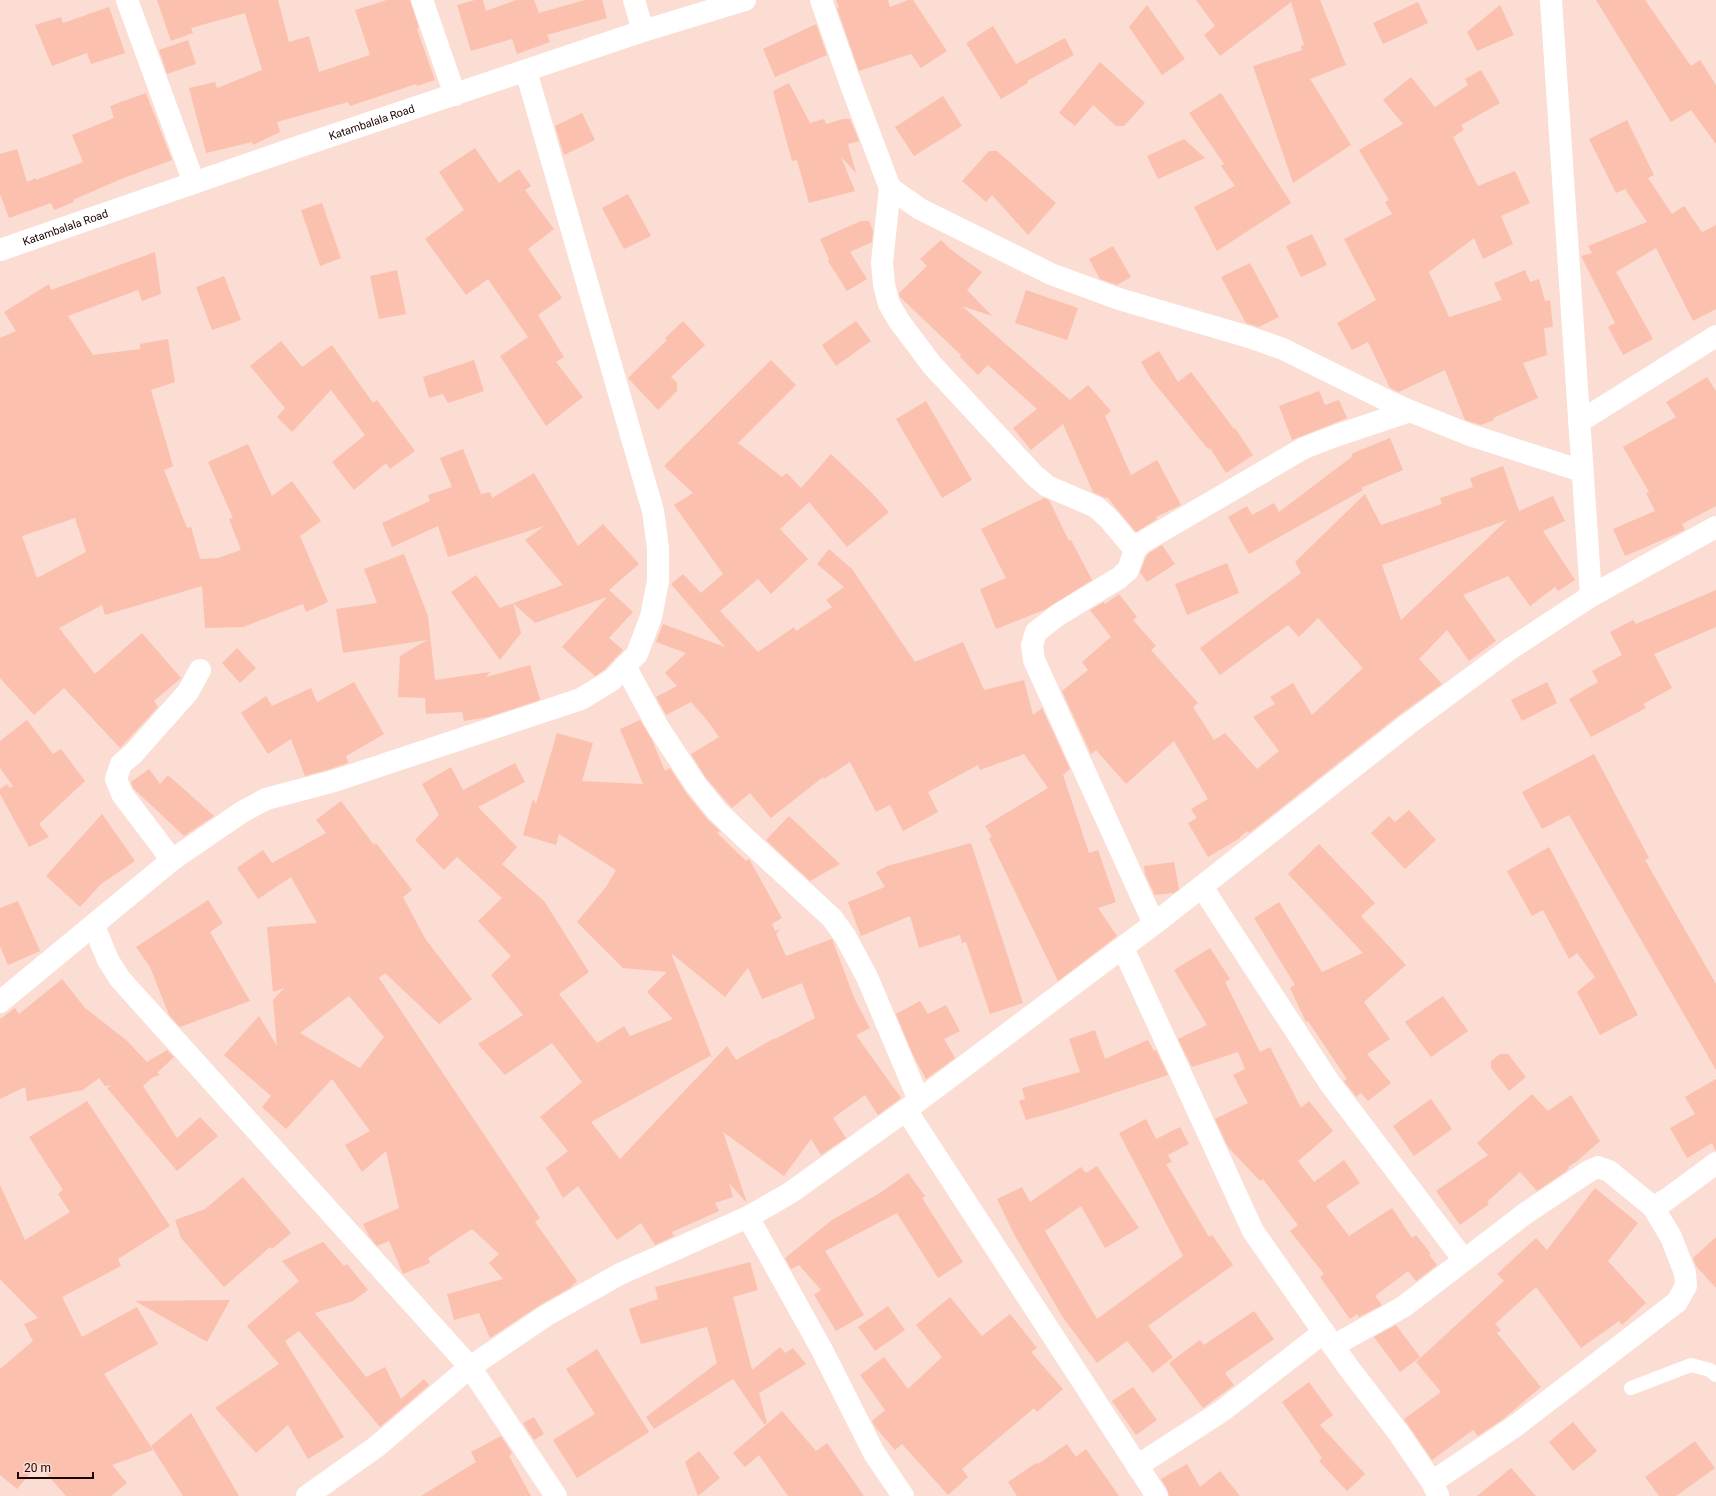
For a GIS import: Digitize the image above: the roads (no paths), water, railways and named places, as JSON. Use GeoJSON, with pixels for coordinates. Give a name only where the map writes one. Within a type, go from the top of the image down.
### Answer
{"type":"FeatureCollection","features":[{"type":"Feature","properties":{"kind":"street"},"geometry":{"type":"LineString","coordinates":[[127,0],[194,183]]}},
{"type":"Feature","properties":{"kind":"street"},"geometry":{"type":"LineString","coordinates":[[422,0],[455,94]]}},
{"type":"Feature","properties":{"kind":"street"},"geometry":{"type":"LineString","coordinates":[[634,0],[643,32]]}},
{"type":"Feature","properties":{"kind":"street","name":"Katambalala Road"},"geometry":{"type":"LineString","coordinates":[[0,250],[455,94],[745,0]]}},
{"type":"Feature","properties":{"kind":"street"},"geometry":{"type":"LineString","coordinates":[[821,0],[890,188],[882,262],[884,285],[889,304],[899,321],[932,365],[1034,475],[1047,486],[1096,507],[1109,519],[1136,550]]}},
{"type":"Feature","properties":{"kind":"street"},"geometry":{"type":"LineString","coordinates":[[1551,0],[1591,596]]}},
{"type":"Feature","properties":{"kind":"street"},"geometry":{"type":"LineString","coordinates":[[0,1002],[94,926],[109,911],[172,860],[242,812],[266,800],[334,781],[581,699],[612,680],[637,654],[651,616],[658,581],[658,548],[653,511],[526,71]]}},
{"type":"Feature","properties":{"kind":"street"},"geometry":{"type":"LineString","coordinates":[[890,188],[920,209],[1052,274],[1119,299],[1249,337],[1283,349],[1410,411],[1470,435],[1582,471]]}},
{"type":"Feature","properties":{"kind":"street"},"geometry":{"type":"LineString","coordinates":[[1579,422],[1716,336]]}},
{"type":"Feature","properties":{"kind":"street"},"geometry":{"type":"LineString","coordinates":[[1154,924],[1034,660],[1032,645],[1036,632],[1046,624],[1119,578],[1128,570],[1136,550],[1160,532],[1304,448],[1322,440],[1410,411]]}},
{"type":"Feature","properties":{"kind":"street"},"geometry":{"type":"LineString","coordinates":[[307,1496],[376,1447],[470,1367],[548,1315],[620,1274],[748,1217],[790,1194],[913,1105],[1123,948],[1407,725],[1510,649],[1591,596],[1716,527]]}},
{"type":"Feature","properties":{"kind":"street"},"geometry":{"type":"LineString","coordinates":[[626,666],[658,727],[696,785],[717,811],[832,918],[845,936],[867,977],[913,1105],[1157,1496]]}},
{"type":"Feature","properties":{"kind":"street"},"geometry":{"type":"LineString","coordinates":[[172,860],[122,794],[116,779],[121,764],[133,754],[188,692],[200,670]]}},
{"type":"Feature","properties":{"kind":"street"},"geometry":{"type":"LineString","coordinates":[[1202,887],[1329,1082],[1464,1260]]}},
{"type":"Feature","properties":{"kind":"street"},"geometry":{"type":"LineString","coordinates":[[94,926],[108,960],[120,979],[470,1367],[556,1496]]}},
{"type":"Feature","properties":{"kind":"street"},"geometry":{"type":"LineString","coordinates":[[1123,948],[1253,1231],[1328,1339],[1398,1432],[1435,1489],[1677,1302],[1686,1286],[1685,1273],[1671,1237],[1653,1207],[1609,1171],[1598,1167],[1589,1171],[1526,1213],[1402,1307],[1328,1339],[1222,1411],[1137,1466]]}},
{"type":"Feature","properties":{"kind":"street"},"geometry":{"type":"LineString","coordinates":[[1653,1207],[1666,1200],[1716,1164]]}},
{"type":"Feature","properties":{"kind":"street"},"geometry":{"type":"LineString","coordinates":[[748,1217],[822,1350],[874,1453],[903,1496]]}},
{"type":"Feature","properties":{"kind":"lane"},"geometry":{"type":"LineString","coordinates":[[1631,1388],[1691,1365],[1710,1370],[1716,1375]]}}]}
